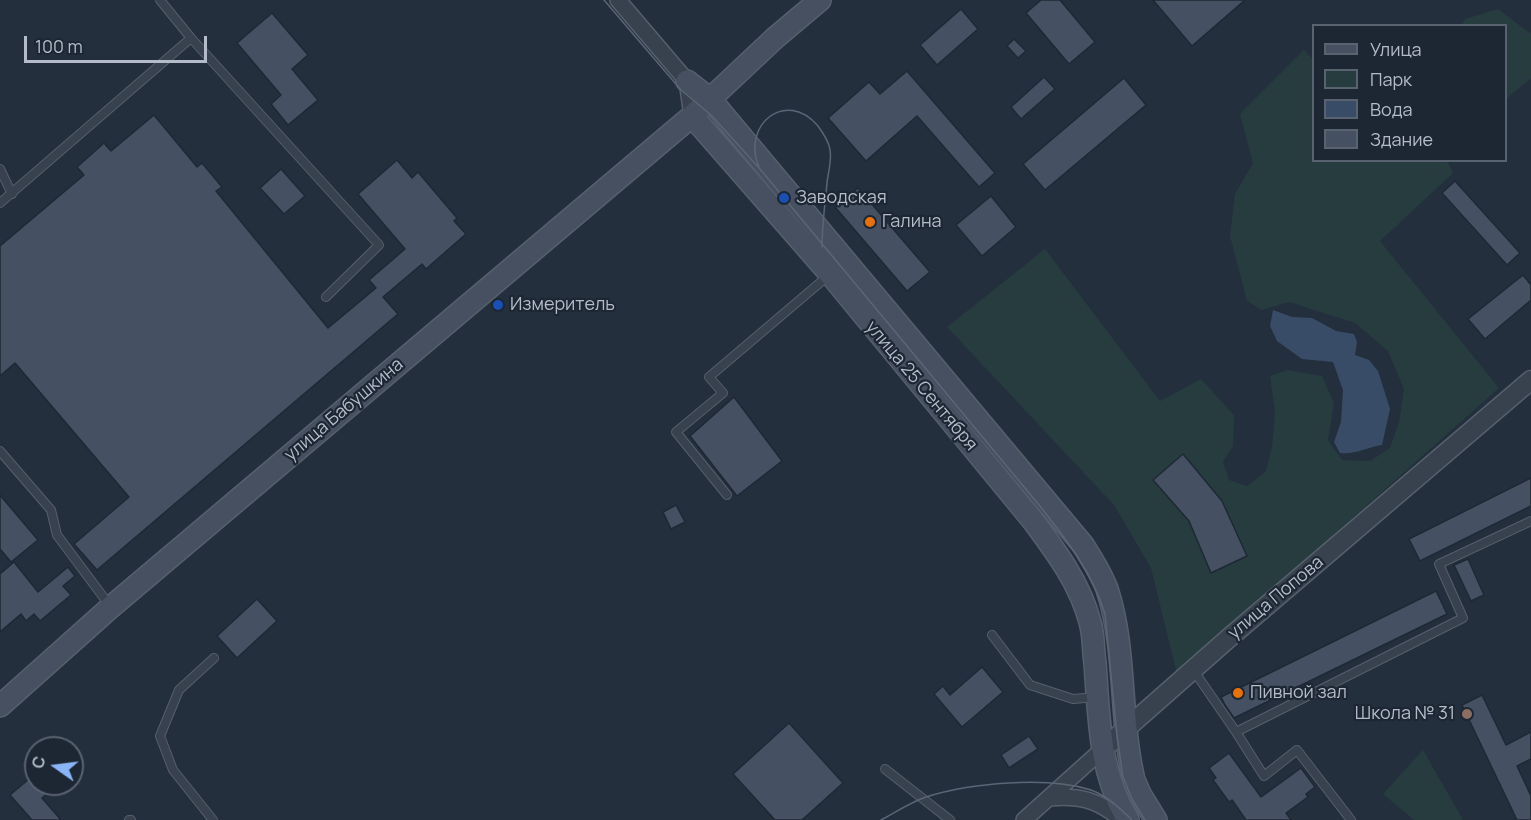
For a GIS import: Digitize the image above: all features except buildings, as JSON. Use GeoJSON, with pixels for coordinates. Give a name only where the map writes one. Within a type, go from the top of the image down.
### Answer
{"type":"FeatureCollection","features":[{"type":"Feature","properties":{"kind":"main road","name":"улица Бабушкина"},"geometry":{"type":"LineString","coordinates":[[0,706],[111,608],[692,116],[775,38],[820,0]]}},
{"type":"Feature","properties":{"kind":"main road"},"geometry":{"type":"LineString","coordinates":[[687,81],[710,99],[1083,545],[1106,587],[1114,614],[1134,780],[1156,820]]}},
{"type":"Feature","properties":{"kind":"main road","name":"улица 25 Сентября"},"geometry":{"type":"LineString","coordinates":[[692,116],[830,274],[1034,522],[1065,563],[1084,603],[1091,625],[1102,749],[1117,803],[1128,820]]}},
{"type":"Feature","properties":{"kind":"street"},"geometry":{"type":"LineString","coordinates":[[618,0],[687,81],[692,116]]}},
{"type":"Feature","properties":{"kind":"street","name":"улица Попова"},"geometry":{"type":"LineString","coordinates":[[1024,820],[1193,669],[1531,380]]}},
{"type":"Feature","properties":{"kind":"street"},"geometry":{"type":"LineString","coordinates":[[1049,798],[1078,797],[1092,801],[1108,808],[1122,820]]}},
{"type":"Feature","properties":{"kind":"lane"},"geometry":{"type":"LineString","coordinates":[[160,0],[191,38],[379,245],[326,297]]}},
{"type":"Feature","properties":{"kind":"lane"},"geometry":{"type":"LineString","coordinates":[[0,203],[191,38]]}},
{"type":"Feature","properties":{"kind":"lane"},"geometry":{"type":"LineString","coordinates":[[0,169],[12,194]]}},
{"type":"Feature","properties":{"kind":"lane"},"geometry":{"type":"LineString","coordinates":[[728,495],[676,432],[723,393],[709,377],[830,274]]}},
{"type":"Feature","properties":{"kind":"lane"},"geometry":{"type":"LineString","coordinates":[[0,451],[51,510],[57,536],[111,608]]}},
{"type":"Feature","properties":{"kind":"lane"},"geometry":{"type":"LineString","coordinates":[[1236,732],[1463,618],[1439,564],[1531,521]]}},
{"type":"Feature","properties":{"kind":"lane"},"geometry":{"type":"LineString","coordinates":[[992,635],[1030,685],[1073,699],[1098,697]]}},
{"type":"Feature","properties":{"kind":"lane"},"geometry":{"type":"LineString","coordinates":[[213,820],[172,770],[160,736],[179,690],[214,658]]}},
{"type":"Feature","properties":{"kind":"lane"},"geometry":{"type":"LineString","coordinates":[[1193,669],[1264,776],[1297,750],[1351,820]]}},
{"type":"Feature","properties":{"kind":"lane"},"geometry":{"type":"LineString","coordinates":[[885,769],[950,820]]}},
{"type":"Feature","properties":{"kind":"green space"},"geometry":{"type":"Polygon","coordinates":[[[1498,9],[1531,34],[1531,78],[1507,98],[1507,24],[1462,24],[1465,19],[1498,9]]]}},
{"type":"Feature","properties":{"kind":"green space"},"geometry":{"type":"Polygon","coordinates":[[[1304,50],[1312,58],[1312,162],[1448,162],[1453,173],[1380,241],[1499,388],[1177,674],[1151,568],[1114,505],[947,327],[1045,249],[1160,401],[1201,379],[1234,415],[1233,446],[1223,462],[1229,480],[1247,486],[1266,471],[1272,447],[1275,412],[1270,376],[1287,370],[1322,376],[1334,403],[1328,440],[1342,460],[1370,461],[1390,448],[1399,422],[1404,389],[1388,351],[1355,323],[1289,302],[1262,310],[1247,301],[1230,236],[1235,194],[1253,163],[1240,114],[1304,50]]]}},
{"type":"Feature","properties":{"kind":"green space"},"geometry":{"type":"Polygon","coordinates":[[[1423,750],[1463,820],[1414,820],[1383,794],[1423,750]]]}},
{"type":"Feature","properties":{"kind":"water"},"geometry":{"type":"Polygon","coordinates":[[[1273,310],[1292,317],[1312,318],[1336,331],[1354,334],[1357,342],[1355,355],[1369,360],[1378,371],[1390,409],[1382,445],[1356,452],[1340,453],[1334,442],[1341,422],[1343,390],[1333,362],[1302,359],[1277,341],[1270,326],[1273,310]]]}},
{"type":"Feature","properties":{"kind":"tram line"},"geometry":{"type":"LineString","coordinates":[[604,0],[681,90],[711,115],[760,169],[1039,505],[1086,570],[1105,614],[1123,777],[1132,799],[1145,820]]}},
{"type":"Feature","properties":{"kind":"tram line"},"geometry":{"type":"LineString","coordinates":[[759,167],[755,152],[756,138],[761,126],[770,116],[781,111],[793,110],[806,115],[818,126],[827,140],[830,154],[822,247]]}},
{"type":"Feature","properties":{"kind":"tram line"},"geometry":{"type":"LineString","coordinates":[[881,820],[926,797],[944,792],[986,785],[1031,782],[1053,783],[1091,790],[1108,799],[1132,820]]}},
{"type":"Feature","properties":{"kind":"place","name":"Заводская"},"geometry":{"type":"Point","coordinates":[784,198]}},
{"type":"Feature","properties":{"kind":"place","name":"Галина"},"geometry":{"type":"Point","coordinates":[870,222]}},
{"type":"Feature","properties":{"kind":"place","name":"Измеритель"},"geometry":{"type":"Point","coordinates":[498,305]}},
{"type":"Feature","properties":{"kind":"place","name":"Пивной зал"},"geometry":{"type":"Point","coordinates":[1238,693]}},
{"type":"Feature","properties":{"kind":"place","name":"Школа № 31"},"geometry":{"type":"Point","coordinates":[1467,714]}}]}
